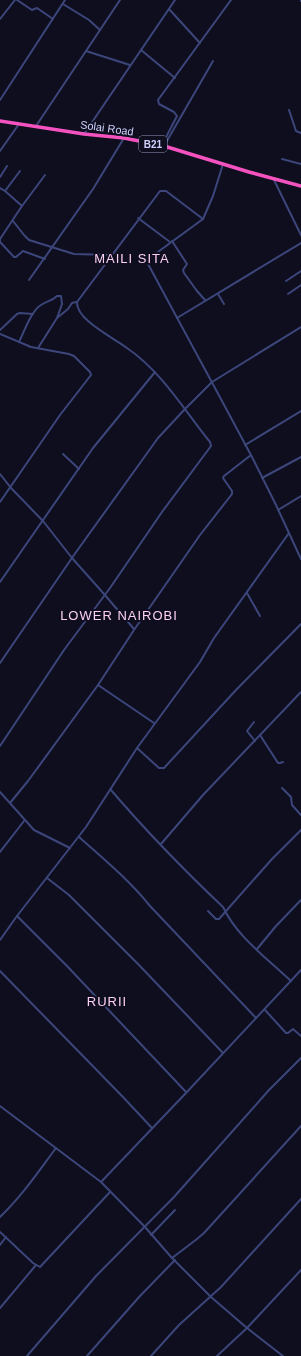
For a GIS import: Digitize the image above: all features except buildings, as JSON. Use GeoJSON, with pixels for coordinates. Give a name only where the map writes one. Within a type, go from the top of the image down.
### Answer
{"type":"FeatureCollection","features":[{"type":"Feature","properties":{"kind":"highway","name":"Solai Road"},"geometry":{"type":"LineString","coordinates":[[0,121],[84,134],[124,138],[163,146],[301,186]]}},
{"type":"Feature","properties":{"kind":"street"},"geometry":{"type":"LineString","coordinates":[[0,19],[16,0],[32,10],[37,8],[53,19]]}},
{"type":"Feature","properties":{"kind":"street"},"geometry":{"type":"LineString","coordinates":[[0,100],[65,0]]}},
{"type":"Feature","properties":{"kind":"street"},"geometry":{"type":"LineString","coordinates":[[36,126],[120,0]]}},
{"type":"Feature","properties":{"kind":"street"},"geometry":{"type":"LineString","coordinates":[[84,134],[175,0]]}},
{"type":"Feature","properties":{"kind":"street"},"geometry":{"type":"LineString","coordinates":[[163,146],[177,116],[174,112],[159,104],[158,101],[231,0]]}},
{"type":"Feature","properties":{"kind":"street"},"geometry":{"type":"LineString","coordinates":[[63,4],[89,20],[100,30]]}},
{"type":"Feature","properties":{"kind":"street"},"geometry":{"type":"LineString","coordinates":[[168,9],[200,43]]}},
{"type":"Feature","properties":{"kind":"street"},"geometry":{"type":"LineString","coordinates":[[141,50],[175,78]]}},
{"type":"Feature","properties":{"kind":"street"},"geometry":{"type":"LineString","coordinates":[[86,51],[130,65]]}},
{"type":"Feature","properties":{"kind":"street"},"geometry":{"type":"LineString","coordinates":[[163,146],[213,61]]}},
{"type":"Feature","properties":{"kind":"street"},"geometry":{"type":"LineString","coordinates":[[289,110],[296,130],[301,133]]}},
{"type":"Feature","properties":{"kind":"street"},"geometry":{"type":"LineString","coordinates":[[0,151],[19,124]]}},
{"type":"Feature","properties":{"kind":"street"},"geometry":{"type":"LineString","coordinates":[[29,280],[93,189],[124,138]]}},
{"type":"Feature","properties":{"kind":"street"},"geometry":{"type":"LineString","coordinates":[[282,159],[301,164]]}},
{"type":"Feature","properties":{"kind":"street"},"geometry":{"type":"LineString","coordinates":[[223,164],[213,196],[203,219],[151,257],[148,260],[148,264],[245,445],[301,559]]}},
{"type":"Feature","properties":{"kind":"street"},"geometry":{"type":"LineString","coordinates":[[0,177],[7,166]]}},
{"type":"Feature","properties":{"kind":"street"},"geometry":{"type":"LineString","coordinates":[[5,191],[20,171]]}},
{"type":"Feature","properties":{"kind":"street"},"geometry":{"type":"LineString","coordinates":[[45,175],[12,220],[0,239],[0,242],[15,258],[23,251],[45,259]]}},
{"type":"Feature","properties":{"kind":"street"},"geometry":{"type":"LineString","coordinates":[[274,179],[301,235]]}},
{"type":"Feature","properties":{"kind":"street"},"geometry":{"type":"LineString","coordinates":[[0,188],[22,206]]}},
{"type":"Feature","properties":{"kind":"street"},"geometry":{"type":"LineString","coordinates":[[57,318],[72,303],[77,302],[138,218],[162,190],[166,191],[203,219]]}},
{"type":"Feature","properties":{"kind":"street"},"geometry":{"type":"LineString","coordinates":[[138,218],[171,242],[186,263],[182,270],[197,291],[206,300]]}},
{"type":"Feature","properties":{"kind":"street"},"geometry":{"type":"LineString","coordinates":[[12,220],[26,238],[52,248],[77,254],[112,255]]}},
{"type":"Feature","properties":{"kind":"street"},"geometry":{"type":"LineString","coordinates":[[177,318],[301,243]]}},
{"type":"Feature","properties":{"kind":"street"},"geometry":{"type":"LineString","coordinates":[[286,281],[301,271]]}},
{"type":"Feature","properties":{"kind":"street"},"geometry":{"type":"LineString","coordinates":[[288,294],[301,285]]}},
{"type":"Feature","properties":{"kind":"street"},"geometry":{"type":"LineString","coordinates":[[218,294],[224,304]]}},
{"type":"Feature","properties":{"kind":"street"},"geometry":{"type":"LineString","coordinates":[[19,342],[33,314],[41,305],[53,300],[57,296],[60,296],[62,299],[57,318],[38,348]]}},
{"type":"Feature","properties":{"kind":"street"},"geometry":{"type":"LineString","coordinates":[[0,746],[64,650],[211,446],[210,442],[155,372],[129,348],[96,328],[80,311],[76,305],[77,302]]}},
{"type":"Feature","properties":{"kind":"street"},"geometry":{"type":"LineString","coordinates":[[59,311],[62,314]]}},
{"type":"Feature","properties":{"kind":"street"},"geometry":{"type":"LineString","coordinates":[[0,330],[17,314],[33,314]]}},
{"type":"Feature","properties":{"kind":"street"},"geometry":{"type":"LineString","coordinates":[[0,663],[72,558],[158,438],[212,382],[301,327]]}},
{"type":"Feature","properties":{"kind":"street"},"geometry":{"type":"LineString","coordinates":[[0,334],[31,347],[72,355],[91,375],[60,415],[0,502]]}},
{"type":"Feature","properties":{"kind":"street"},"geometry":{"type":"LineString","coordinates":[[0,582],[94,448],[155,372]]}},
{"type":"Feature","properties":{"kind":"street"},"geometry":{"type":"LineString","coordinates":[[245,445],[301,411]]}},
{"type":"Feature","properties":{"kind":"street"},"geometry":{"type":"LineString","coordinates":[[63,454],[79,469]]}},
{"type":"Feature","properties":{"kind":"street"},"geometry":{"type":"LineString","coordinates":[[10,803],[28,781],[98,685],[134,630],[210,521],[232,494],[224,479],[224,476],[250,456]]}},
{"type":"Feature","properties":{"kind":"street"},"geometry":{"type":"LineString","coordinates":[[262,478],[301,457]]}},
{"type":"Feature","properties":{"kind":"street"},"geometry":{"type":"LineString","coordinates":[[0,474],[43,522],[134,630]]}},
{"type":"Feature","properties":{"kind":"street"},"geometry":{"type":"LineString","coordinates":[[278,510],[301,496]]}},
{"type":"Feature","properties":{"kind":"street"},"geometry":{"type":"LineString","coordinates":[[0,940],[79,837],[154,723],[200,662],[289,533]]}},
{"type":"Feature","properties":{"kind":"street"},"geometry":{"type":"LineString","coordinates":[[247,593],[260,616]]}},
{"type":"Feature","properties":{"kind":"street"},"geometry":{"type":"LineString","coordinates":[[137,748],[159,768],[164,768],[236,690],[301,624]]}},
{"type":"Feature","properties":{"kind":"street"},"geometry":{"type":"LineString","coordinates":[[98,685],[154,723]]}},
{"type":"Feature","properties":{"kind":"street"},"geometry":{"type":"LineString","coordinates":[[161,844],[203,795],[301,692]]}},
{"type":"Feature","properties":{"kind":"street"},"geometry":{"type":"LineString","coordinates":[[254,722],[247,731],[255,741]]}},
{"type":"Feature","properties":{"kind":"street"},"geometry":{"type":"LineString","coordinates":[[260,735],[278,763],[284,762]]}},
{"type":"Feature","properties":{"kind":"street"},"geometry":{"type":"LineString","coordinates":[[282,788],[291,798],[292,805],[301,815]]}},
{"type":"Feature","properties":{"kind":"street"},"geometry":{"type":"LineString","coordinates":[[111,790],[161,844],[223,907],[228,918],[242,936],[291,980]]}},
{"type":"Feature","properties":{"kind":"street"},"geometry":{"type":"LineString","coordinates":[[0,792],[24,821],[34,830],[70,848]]}},
{"type":"Feature","properties":{"kind":"street"},"geometry":{"type":"LineString","coordinates":[[0,852],[24,821]]}},
{"type":"Feature","properties":{"kind":"street"},"geometry":{"type":"LineString","coordinates":[[208,911],[217,920],[301,830]]}},
{"type":"Feature","properties":{"kind":"street"},"geometry":{"type":"LineString","coordinates":[[79,837],[136,889],[150,906],[256,1018]]}},
{"type":"Feature","properties":{"kind":"street"},"geometry":{"type":"LineString","coordinates":[[47,878],[69,895],[138,964],[223,1054]]}},
{"type":"Feature","properties":{"kind":"street"},"geometry":{"type":"LineString","coordinates":[[257,949],[276,926],[301,900]]}},
{"type":"Feature","properties":{"kind":"street"},"geometry":{"type":"LineString","coordinates":[[17,916],[67,966],[186,1093]]}},
{"type":"Feature","properties":{"kind":"street"},"geometry":{"type":"LineString","coordinates":[[101,1182],[301,970]]}},
{"type":"Feature","properties":{"kind":"street"},"geometry":{"type":"LineString","coordinates":[[0,971],[152,1128]]}},
{"type":"Feature","properties":{"kind":"street"},"geometry":{"type":"LineString","coordinates":[[265,1009],[286,1033],[293,1029],[301,1036]]}},
{"type":"Feature","properties":{"kind":"street"},"geometry":{"type":"LineString","coordinates":[[27,1356],[96,1276],[178,1192],[269,1090],[301,1058]]}},
{"type":"Feature","properties":{"kind":"street"},"geometry":{"type":"LineString","coordinates":[[0,1106],[101,1182],[210,1297],[283,1356]]}},
{"type":"Feature","properties":{"kind":"street"},"geometry":{"type":"LineString","coordinates":[[172,1258],[201,1236],[301,1126]]}},
{"type":"Feature","properties":{"kind":"street"},"geometry":{"type":"LineString","coordinates":[[0,1217],[26,1189],[56,1148]]}},
{"type":"Feature","properties":{"kind":"street"},"geometry":{"type":"LineString","coordinates":[[0,1308],[36,1265],[40,1266],[110,1192]]}},
{"type":"Feature","properties":{"kind":"street"},"geometry":{"type":"LineString","coordinates":[[151,1356],[180,1325],[210,1297],[301,1199]]}},
{"type":"Feature","properties":{"kind":"street"},"geometry":{"type":"LineString","coordinates":[[151,1235],[175,1210]]}},
{"type":"Feature","properties":{"kind":"street"},"geometry":{"type":"LineString","coordinates":[[0,1232],[36,1265]]}},
{"type":"Feature","properties":{"kind":"street"},"geometry":{"type":"LineString","coordinates":[[0,1245],[6,1237]]}},
{"type":"Feature","properties":{"kind":"street"},"geometry":{"type":"LineString","coordinates":[[87,1356],[140,1296],[175,1260]]}},
{"type":"Feature","properties":{"kind":"street"},"geometry":{"type":"LineString","coordinates":[[217,1356],[247,1328],[301,1270]]}},
{"type":"Feature","properties":{"kind":"district","name":"MAILI SITA"},"geometry":{"type":"Point","coordinates":[132,258]}},
{"type":"Feature","properties":{"kind":"district","name":"LOWER NAIROBI"},"geometry":{"type":"Point","coordinates":[119,615]}},
{"type":"Feature","properties":{"kind":"district","name":"RURII"},"geometry":{"type":"Point","coordinates":[107,1001]}}]}
